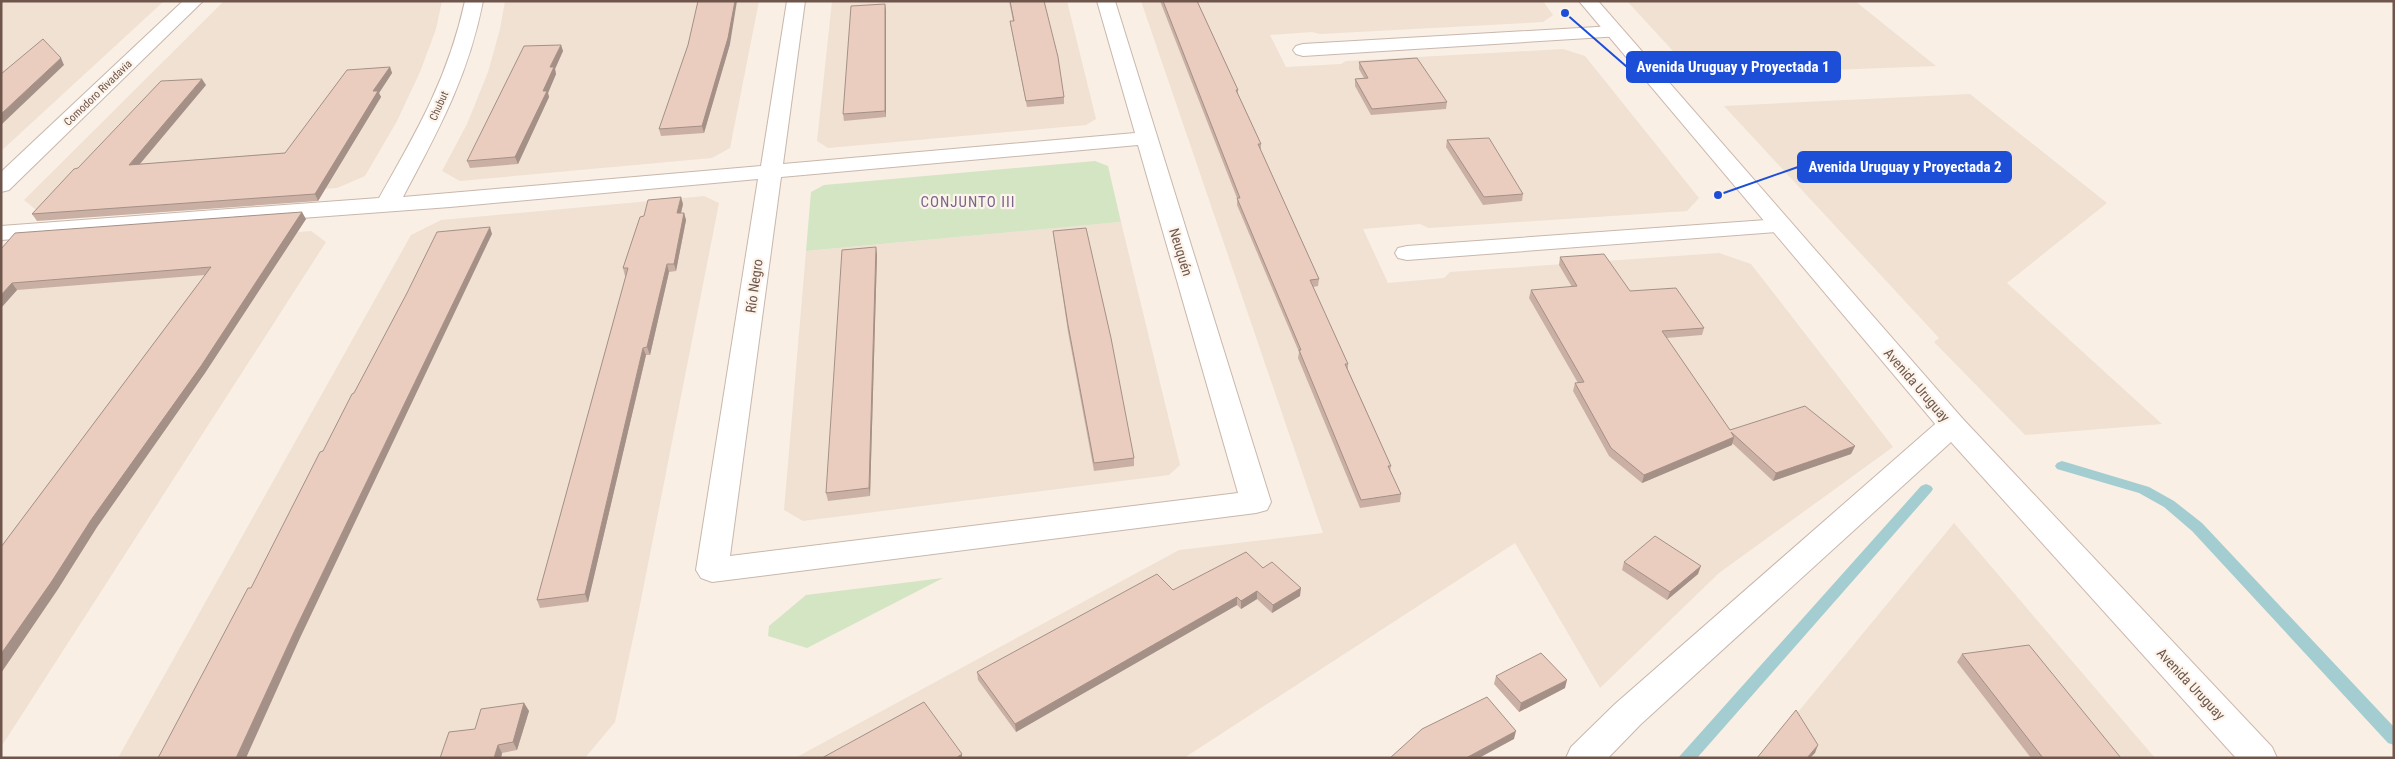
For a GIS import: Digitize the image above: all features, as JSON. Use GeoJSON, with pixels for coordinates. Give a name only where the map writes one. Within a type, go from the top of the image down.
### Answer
{"type":"FeatureCollection","features":[{"type":"Feature","properties":{"kind":"street","name":"Comodoro Rivadavia"},"geometry":{"type":"LineString","coordinates":[[1,185],[194,1]]}},
{"type":"Feature","properties":{"kind":"street","name":"Chubut"},"geometry":{"type":"LineString","coordinates":[[387,205],[432,122],[459,61],[474,1]]}},
{"type":"Feature","properties":{"kind":"street","name":"Río Negro"},"geometry":{"type":"LineString","coordinates":[[712,570],[796,1]]}},
{"type":"Feature","properties":{"kind":"street","name":"Neuquén"},"geometry":{"type":"LineString","coordinates":[[712,570],[1256,502],[1106,1]]}},
{"type":"Feature","properties":{"kind":"street","name":"Avenida Uruguay"},"geometry":{"type":"LineString","coordinates":[[1588,1],[1952,425],[2259,758]]}},
{"type":"Feature","properties":{"kind":"street"},"geometry":{"type":"LineString","coordinates":[[1303,50],[1614,32]]}},
{"type":"Feature","properties":{"kind":"street"},"geometry":{"type":"LineString","coordinates":[[1,233],[387,205],[1147,138]]}},
{"type":"Feature","properties":{"kind":"street"},"geometry":{"type":"LineString","coordinates":[[1407,253],[1781,226]]}},
{"type":"Feature","properties":{"kind":"street"},"geometry":{"type":"LineString","coordinates":[[1584,758],[1628,714],[1952,425]]}},
{"type":"Feature","properties":{"kind":"shaded area"},"geometry":{"type":"Polygon","coordinates":[[[1,1],[164,1],[1,151],[1,1]]]}},
{"type":"Feature","properties":{"kind":"shaded area"},"geometry":{"type":"Polygon","coordinates":[[[224,1],[442,1],[436,29],[420,72],[397,121],[365,176],[337,188],[36,210],[24,200],[224,1]]]}},
{"type":"Feature","properties":{"kind":"shaded area"},"geometry":{"type":"Polygon","coordinates":[[[505,1],[759,1],[730,148],[712,158],[460,181],[442,171],[467,124],[488,72],[500,29],[505,1]]]}},
{"type":"Feature","properties":{"kind":"shaded area"},"geometry":{"type":"Polygon","coordinates":[[[832,1],[1067,1],[1096,119],[1086,125],[828,148],[817,141],[832,1]]]}},
{"type":"Feature","properties":{"kind":"shaded area"},"geometry":{"type":"Polygon","coordinates":[[[1141,1],[1543,1],[1553,15],[1543,22],[1270,35],[1286,67],[1341,64],[1346,61],[1563,49],[1585,56],[1699,198],[1687,211],[1429,228],[1420,224],[1363,229],[1388,283],[1444,278],[1450,272],[1719,253],[1751,264],[1893,447],[1719,573],[1600,688],[1515,543],[1184,758],[795,758],[1179,550],[1323,533],[1141,1]]]}},
{"type":"Feature","properties":{"kind":"shaded area"},"geometry":{"type":"Polygon","coordinates":[[[1627,1],[1855,1],[1936,66],[1695,75],[1627,1]]]}},
{"type":"Feature","properties":{"kind":"shaded area"},"geometry":{"type":"Polygon","coordinates":[[[1970,94],[2107,203],[2007,283],[2162,424],[2025,435],[1934,342],[1939,338],[1724,106],[1970,94]]]}},
{"type":"Feature","properties":{"kind":"shaded area"},"geometry":{"type":"Polygon","coordinates":[[[704,196],[719,203],[638,615],[615,722],[585,758],[118,758],[411,235],[441,220],[704,196]]]}},
{"type":"Feature","properties":{"kind":"shaded area"},"geometry":{"type":"Polygon","coordinates":[[[1121,222],[1180,465],[1169,475],[803,521],[784,510],[806,251],[1121,222]]]}},
{"type":"Feature","properties":{"kind":"shaded area"},"geometry":{"type":"Polygon","coordinates":[[[311,231],[326,242],[1,747],[1,254],[311,231]]]}},
{"type":"Feature","properties":{"kind":"shaded area"},"geometry":{"type":"Polygon","coordinates":[[[1954,523],[2155,758],[1760,758],[1954,523]]]}},
{"type":"Feature","properties":{"kind":"green space"},"geometry":{"type":"Polygon","coordinates":[[[1095,161],[1108,166],[1121,222],[806,251],[811,192],[824,185],[1095,161]]]}},
{"type":"Feature","properties":{"kind":"green space"},"geometry":{"type":"Polygon","coordinates":[[[943,578],[807,648],[768,636],[769,626],[806,595],[943,578]]]}},
{"type":"Feature","properties":{"kind":"building"},"geometry":{"type":"Polygon","coordinates":[[[698,1],[735,1],[728,38],[702,126],[659,129],[688,45],[698,1]]]}},
{"type":"Feature","properties":{"kind":"building"},"geometry":{"type":"Polygon","coordinates":[[[1010,1],[1044,1],[1058,57],[1064,97],[1026,101],[1010,21],[1014,21],[1010,1]]]}},
{"type":"Feature","properties":{"kind":"building"},"geometry":{"type":"Polygon","coordinates":[[[1163,1],[1197,1],[1238,90],[1236,90],[1261,144],[1258,144],[1319,279],[1310,280],[1348,364],[1345,364],[1391,466],[1388,466],[1401,494],[1361,500],[1237,198],[1240,198],[1163,1]]]}},
{"type":"Feature","properties":{"kind":"building"},"geometry":{"type":"Polygon","coordinates":[[[885,4],[885,111],[843,114],[851,6],[885,4]]]}},
{"type":"Feature","properties":{"kind":"building"},"geometry":{"type":"Polygon","coordinates":[[[43,39],[61,58],[1,114],[1,74],[43,39]]]}},
{"type":"Feature","properties":{"kind":"building"},"geometry":{"type":"Polygon","coordinates":[[[561,45],[550,67],[554,67],[543,91],[547,91],[515,157],[467,161],[524,46],[561,45]]]}},
{"type":"Feature","properties":{"kind":"building"},"geometry":{"type":"Polygon","coordinates":[[[1417,58],[1447,102],[1372,109],[1355,79],[1368,78],[1359,62],[1417,58]]]}},
{"type":"Feature","properties":{"kind":"building"},"geometry":{"type":"Polygon","coordinates":[[[390,67],[373,91],[378,91],[315,194],[32,214],[161,81],[202,79],[129,165],[285,153],[347,70],[390,67]]]}},
{"type":"Feature","properties":{"kind":"building"},"geometry":{"type":"Polygon","coordinates":[[[1489,138],[1523,194],[1484,197],[1447,140],[1489,138]]]}},
{"type":"Feature","properties":{"kind":"building"},"geometry":{"type":"Polygon","coordinates":[[[681,197],[677,213],[684,213],[674,264],[667,264],[647,347],[643,348],[585,594],[537,600],[628,268],[623,268],[640,217],[644,216],[648,200],[681,197]]]}},
{"type":"Feature","properties":{"kind":"building"},"geometry":{"type":"Polygon","coordinates":[[[302,212],[201,366],[91,520],[52,581],[1,654],[1,547],[211,267],[12,283],[1,295],[1,249],[15,233],[302,212]]]}},
{"type":"Feature","properties":{"kind":"building"},"geometry":{"type":"Polygon","coordinates":[[[490,227],[295,630],[236,758],[158,758],[248,588],[251,588],[320,452],[323,451],[354,393],[437,232],[490,227]]]}},
{"type":"Feature","properties":{"kind":"building"},"geometry":{"type":"Polygon","coordinates":[[[1086,228],[1111,338],[1134,458],[1094,463],[1068,325],[1053,231],[1086,228]]]}},
{"type":"Feature","properties":{"kind":"building"},"geometry":{"type":"Polygon","coordinates":[[[876,247],[869,488],[826,493],[842,250],[876,247]]]}},
{"type":"Feature","properties":{"kind":"building"},"geometry":{"type":"Polygon","coordinates":[[[1604,254],[1630,291],[1676,288],[1704,328],[1662,331],[1730,430],[1805,406],[1855,446],[1776,473],[1731,432],[1734,437],[1644,475],[1611,448],[1575,383],[1584,382],[1531,290],[1577,286],[1560,257],[1604,254]]]}},
{"type":"Feature","properties":{"kind":"building"},"geometry":{"type":"Polygon","coordinates":[[[1655,536],[1701,566],[1670,592],[1624,562],[1655,536]]]}},
{"type":"Feature","properties":{"kind":"building"},"geometry":{"type":"Polygon","coordinates":[[[1246,552],[1263,568],[1272,562],[1301,588],[1273,605],[1257,591],[1241,601],[1237,597],[1015,724],[977,672],[1157,574],[1173,590],[1246,552]]]}},
{"type":"Feature","properties":{"kind":"building"},"geometry":{"type":"Polygon","coordinates":[[[2029,645],[2121,758],[2043,758],[1962,654],[2029,645]]]}},
{"type":"Feature","properties":{"kind":"building"},"geometry":{"type":"Polygon","coordinates":[[[1541,653],[1567,680],[1521,703],[1496,676],[1541,653]]]}},
{"type":"Feature","properties":{"kind":"building"},"geometry":{"type":"Polygon","coordinates":[[[1487,697],[1516,731],[1466,758],[1390,758],[1422,729],[1487,697]]]}},
{"type":"Feature","properties":{"kind":"building"},"geometry":{"type":"Polygon","coordinates":[[[924,702],[962,754],[956,758],[822,758],[924,702]]]}},
{"type":"Feature","properties":{"kind":"building"},"geometry":{"type":"Polygon","coordinates":[[[524,703],[513,742],[498,745],[494,758],[440,758],[449,732],[475,729],[481,709],[524,703]]]}},
{"type":"Feature","properties":{"kind":"building"},"geometry":{"type":"Polygon","coordinates":[[[1796,710],[1818,745],[1807,758],[1757,758],[1796,710]]]}},
{"type":"Feature","properties":{"kind":"waterway"},"geometry":{"type":"LineString","coordinates":[[2062,466],[2144,490],[2169,504],[2197,527],[2394,738]]}},
{"type":"Feature","properties":{"kind":"waterway"},"geometry":{"type":"LineString","coordinates":[[1686,758],[1926,489]]}},
{"type":"Feature","properties":{"kind":"place","name":"Avenida Uruguay y Proyectada 1"},"geometry":{"type":"Point","coordinates":[1565,13]}},
{"type":"Feature","properties":{"kind":"place","name":"Avenida Uruguay y Proyectada 2"},"geometry":{"type":"Point","coordinates":[1718,195]}},
{"type":"Feature","properties":{"kind":"district","name":"CONJUNTO III"},"geometry":{"type":"Point","coordinates":[968,202]}}]}
